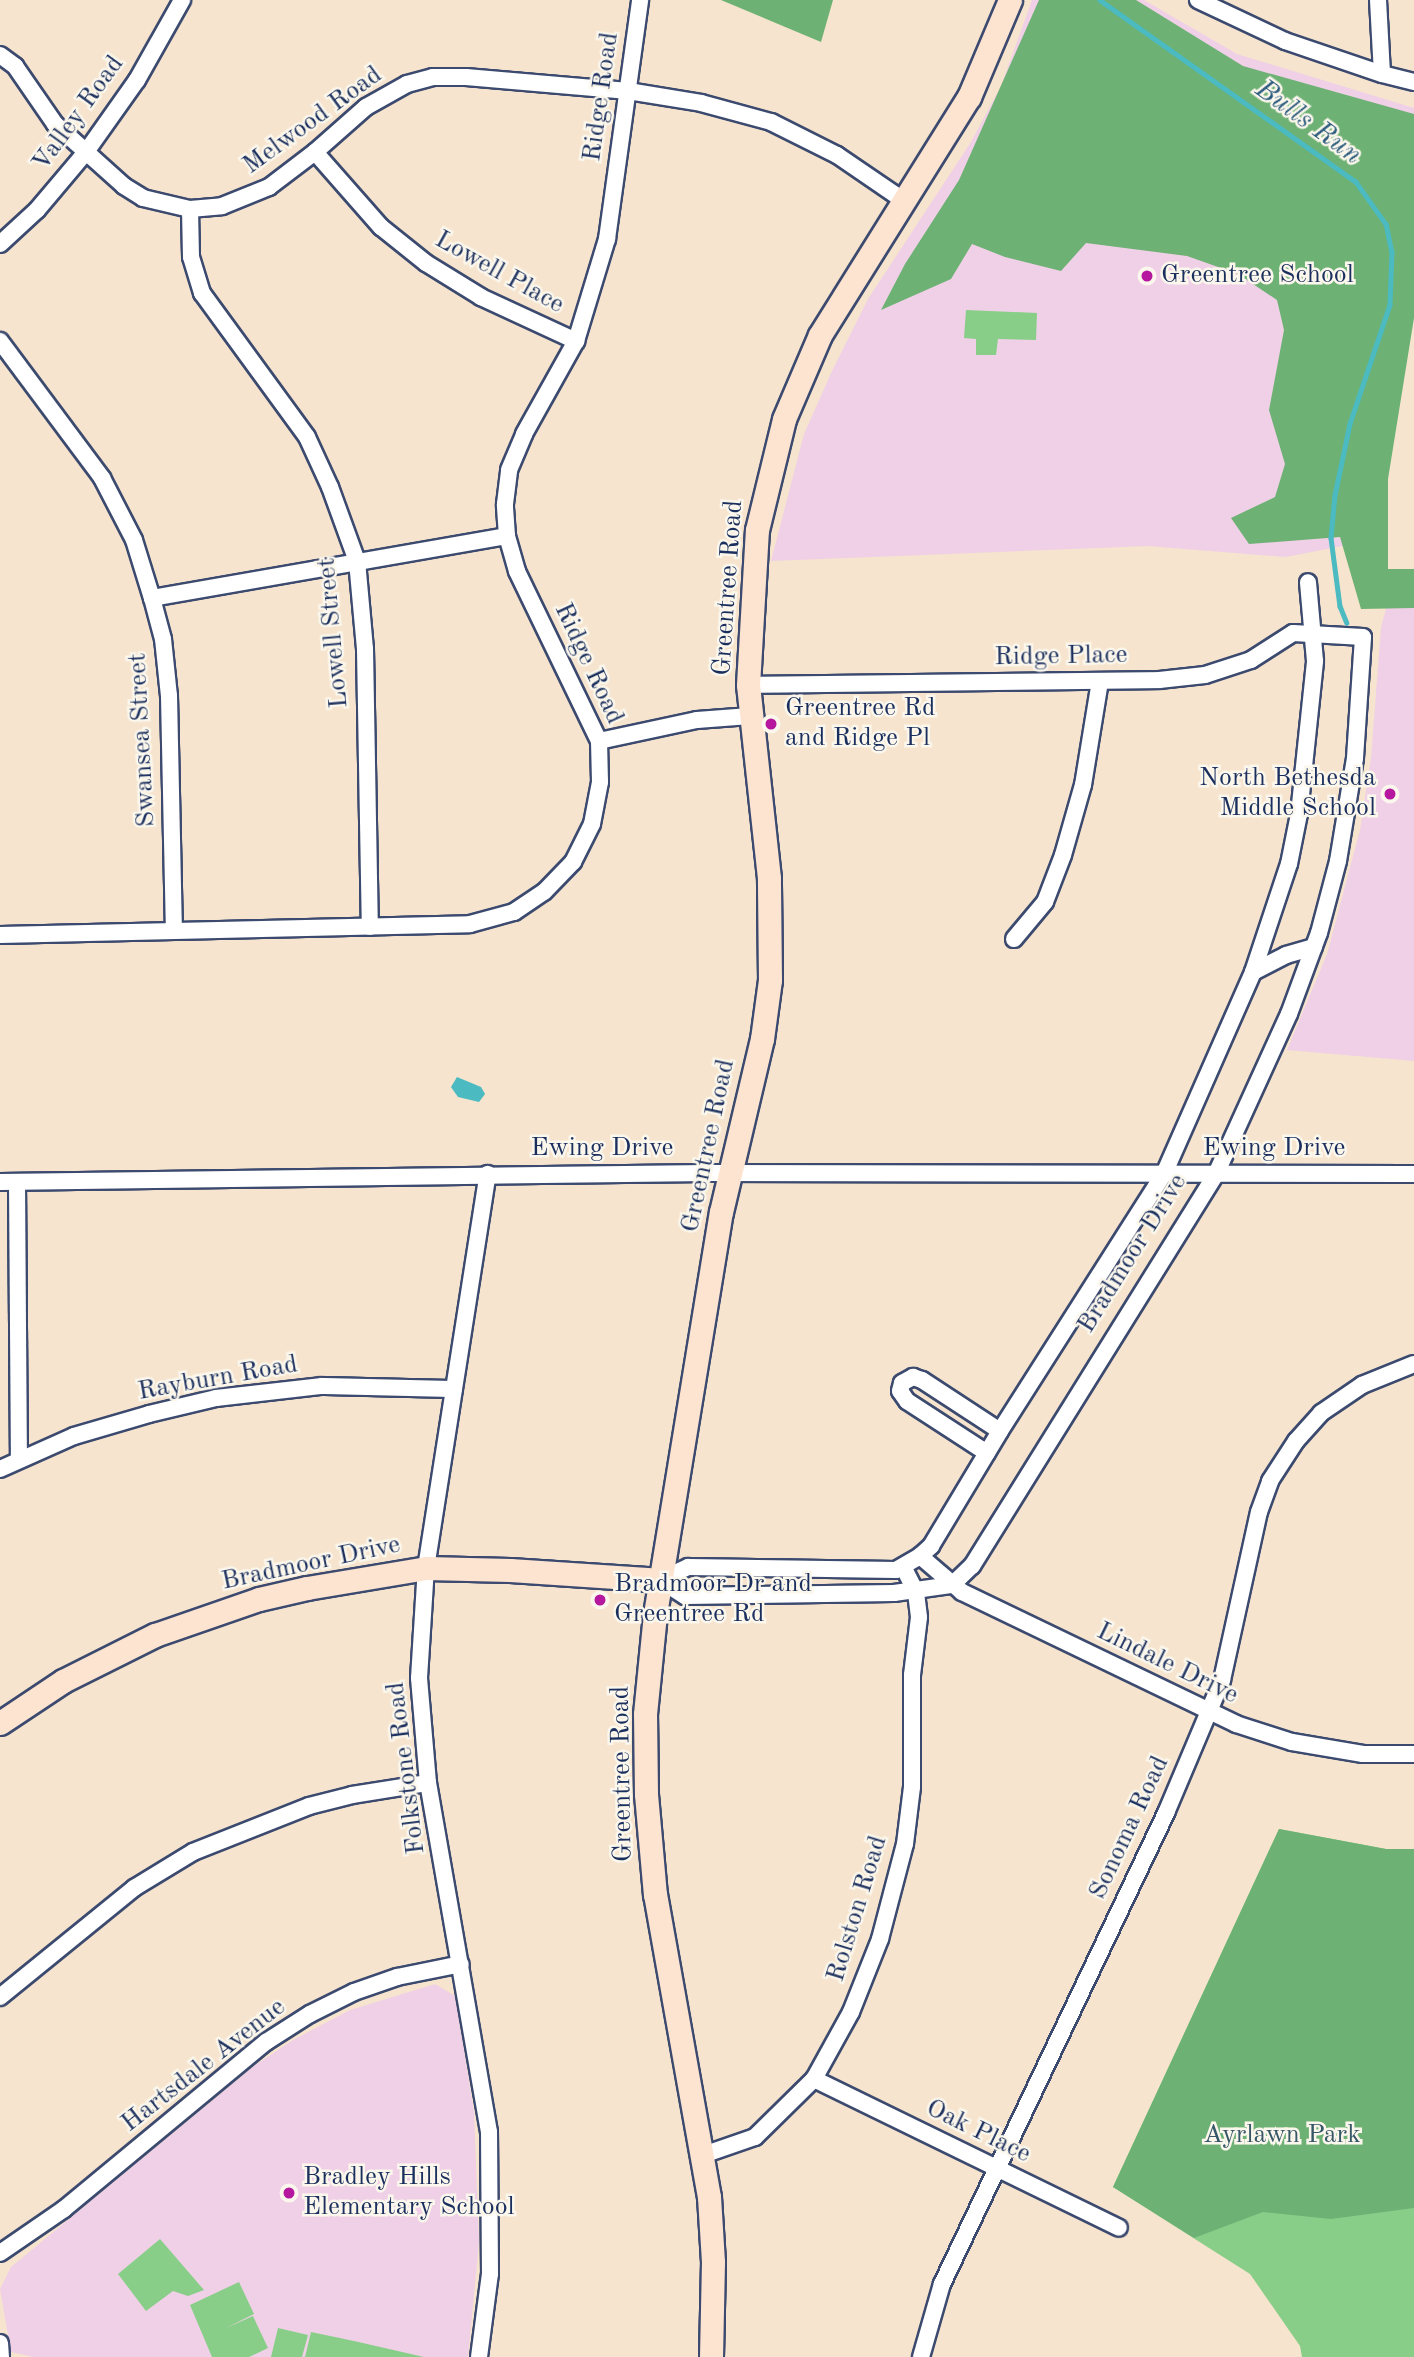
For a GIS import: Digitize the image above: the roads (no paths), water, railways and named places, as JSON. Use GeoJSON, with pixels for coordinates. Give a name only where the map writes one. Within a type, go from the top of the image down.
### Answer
{"type":"FeatureCollection","features":[{"type":"Feature","properties":{"kind":"street","name":"Valley Road"},"geometry":{"type":"LineString","coordinates":[[0,244],[37,210],[86,152],[137,80],[182,0]]}},
{"type":"Feature","properties":{"kind":"street","name":"Ridge Road"},"geometry":{"type":"LineString","coordinates":[[0,935],[470,925],[514,912],[544,892],[573,862],[592,824],[600,782],[599,741],[517,571],[507,536],[505,504],[509,470],[524,434],[576,341],[607,239],[640,0]]}},
{"type":"Feature","properties":{"kind":"street","name":"Greentree Road"},"geometry":{"type":"LineString","coordinates":[[711,2357],[713,2262],[703,2155],[666,1963],[649,1840],[645,1714],[660,1580],[729,1173],[762,1039],[771,955],[769,878],[748,685],[757,530],[780,431],[820,335],[969,97],[1010,0]]}},
{"type":"Feature","properties":{"kind":"street"},"geometry":{"type":"LineString","coordinates":[[1198,0],[1285,41],[1414,82]]}},
{"type":"Feature","properties":{"kind":"street"},"geometry":{"type":"LineString","coordinates":[[1378,0],[1382,74]]}},
{"type":"Feature","properties":{"kind":"street","name":"Melwood Road"},"geometry":{"type":"LineString","coordinates":[[0,55],[15,66],[55,124],[124,186],[143,198],[190,209],[222,206],[245,199],[269,187],[315,152],[366,107],[407,84],[433,78],[466,77],[628,91],[701,103],[771,122],[837,155],[903,200]]}},
{"type":"Feature","properties":{"kind":"street","name":"Lowell Place"},"geometry":{"type":"LineString","coordinates":[[315,152],[382,227],[426,263],[481,297],[576,341]]}},
{"type":"Feature","properties":{"kind":"street","name":"Lowell Street"},"geometry":{"type":"LineString","coordinates":[[190,209],[191,257],[202,293],[307,438],[330,487],[357,561],[365,649],[370,927]]}},
{"type":"Feature","properties":{"kind":"street","name":"Swansea Street"},"geometry":{"type":"LineString","coordinates":[[0,341],[102,478],[134,540],[152,598],[163,639],[169,696],[174,932]]}},
{"type":"Feature","properties":{"kind":"street"},"geometry":{"type":"LineString","coordinates":[[152,598],[507,536]]}},
{"type":"Feature","properties":{"kind":"street","name":"Bradmoor Drive"},"geometry":{"type":"LineString","coordinates":[[0,1723],[63,1681],[99,1662],[195,1620],[307,1588],[426,1568],[509,1570],[660,1580],[688,1567],[896,1570],[920,1556],[931,1546],[1000,1431],[1164,1174],[1253,972],[1289,864],[1299,814],[1309,737],[1315,634],[1308,582]]}},
{"type":"Feature","properties":{"kind":"street","name":"Ridge Place"},"geometry":{"type":"LineString","coordinates":[[748,685],[1100,681],[1205,676],[1251,660],[1293,634],[1363,637]]}},
{"type":"Feature","properties":{"kind":"street","name":"Bradmoor Drive"},"geometry":{"type":"LineString","coordinates":[[660,1580],[685,1596],[916,1591],[952,1585],[972,1566],[1216,1174],[1289,1014],[1314,947],[1338,861],[1350,794],[1360,708],[1363,637]]}},
{"type":"Feature","properties":{"kind":"street"},"geometry":{"type":"LineString","coordinates":[[1014,939],[1045,902],[1063,855],[1083,785],[1100,681]]}},
{"type":"Feature","properties":{"kind":"street"},"geometry":{"type":"LineString","coordinates":[[599,741],[697,720],[750,716]]}},
{"type":"Feature","properties":{"kind":"street"},"geometry":{"type":"LineString","coordinates":[[1253,972],[1286,955],[1314,947]]}},
{"type":"Feature","properties":{"kind":"street","name":"Ewing Drive"},"geometry":{"type":"LineString","coordinates":[[8,1182],[488,1174],[1414,1174]]}},
{"type":"Feature","properties":{"kind":"street","name":"Folkstone Road"},"geometry":{"type":"LineString","coordinates":[[479,2357],[490,2274],[489,2132],[428,1783],[419,1678],[426,1568],[488,1174]]}},
{"type":"Feature","properties":{"kind":"street"},"geometry":{"type":"LineString","coordinates":[[8,1182],[19,1460]]}},
{"type":"Feature","properties":{"kind":"street","name":"Sonoma Road"},"geometry":{"type":"LineString","coordinates":[[921,2357],[942,2284],[1166,1814],[1222,1680],[1259,1512],[1270,1481],[1296,1441],[1321,1413],[1362,1385],[1414,1364]]}},
{"type":"Feature","properties":{"kind":"street"},"geometry":{"type":"LineString","coordinates":[[987,1453],[907,1401],[900,1391],[902,1383],[913,1377],[922,1380],[1000,1431]]}},
{"type":"Feature","properties":{"kind":"street","name":"Rayburn Road"},"geometry":{"type":"LineString","coordinates":[[0,1469],[99,1429],[216,1398],[322,1386],[454,1390]]}},
{"type":"Feature","properties":{"kind":"street","name":"Lindale Drive"},"geometry":{"type":"LineString","coordinates":[[920,1556],[952,1585],[1236,1724],[1292,1742],[1363,1754],[1414,1754]]}},
{"type":"Feature","properties":{"kind":"street","name":"Rolston Road"},"geometry":{"type":"LineString","coordinates":[[703,2155],[755,2137],[814,2079],[851,2012],[880,1939],[905,1844],[912,1787],[912,1675],[919,1617],[916,1591],[903,1567]]}},
{"type":"Feature","properties":{"kind":"street"},"geometry":{"type":"LineString","coordinates":[[0,1997],[134,1888],[193,1852],[309,1806],[352,1795],[428,1783]]}},
{"type":"Feature","properties":{"kind":"street","name":"Hartsdale Avenue"},"geometry":{"type":"LineString","coordinates":[[0,2253],[64,2209],[266,2042],[310,2014],[354,1992],[386,1981],[461,1964]]}},
{"type":"Feature","properties":{"kind":"street","name":"Oak Place"},"geometry":{"type":"LineString","coordinates":[[814,2079],[1119,2228]]}},
{"type":"Feature","properties":{"kind":"street"},"geometry":{"type":"LineString","coordinates":[[0,2343],[1,2357]]}},
{"type":"Feature","properties":{"kind":"water"},"geometry":{"type":"Polygon","coordinates":[[[457,1077],[481,1087],[485,1094],[479,1102],[458,1097],[451,1087],[457,1077]]]}},
{"type":"Feature","properties":{"kind":"waterway","name":"Bulls Run"},"geometry":{"type":"LineString","coordinates":[[1100,0],[1356,182],[1386,224],[1392,252],[1390,305],[1350,424],[1335,495],[1331,538],[1340,606],[1347,623]]}},
{"type":"Feature","properties":{"kind":"place","name":"Greentree School"},"geometry":{"type":"Point","coordinates":[1147,276]}},
{"type":"Feature","properties":{"kind":"place","name":"Greentree Rd and Ridge Pl"},"geometry":{"type":"Point","coordinates":[771,724]}},
{"type":"Feature","properties":{"kind":"place","name":"North Bethesda Middle School"},"geometry":{"type":"Point","coordinates":[1390,794]}},
{"type":"Feature","properties":{"kind":"place","name":"Bradmoor Dr and Greentree Rd"},"geometry":{"type":"Point","coordinates":[600,1600]}},
{"type":"Feature","properties":{"kind":"place","name":"Bradley Hills Elementary School"},"geometry":{"type":"Point","coordinates":[289,2193]}},
{"type":"Feature","properties":{"kind":"park label","name":"Ayrlawn Park"},"geometry":{"type":"Point","coordinates":[1282,2136]}}]}
